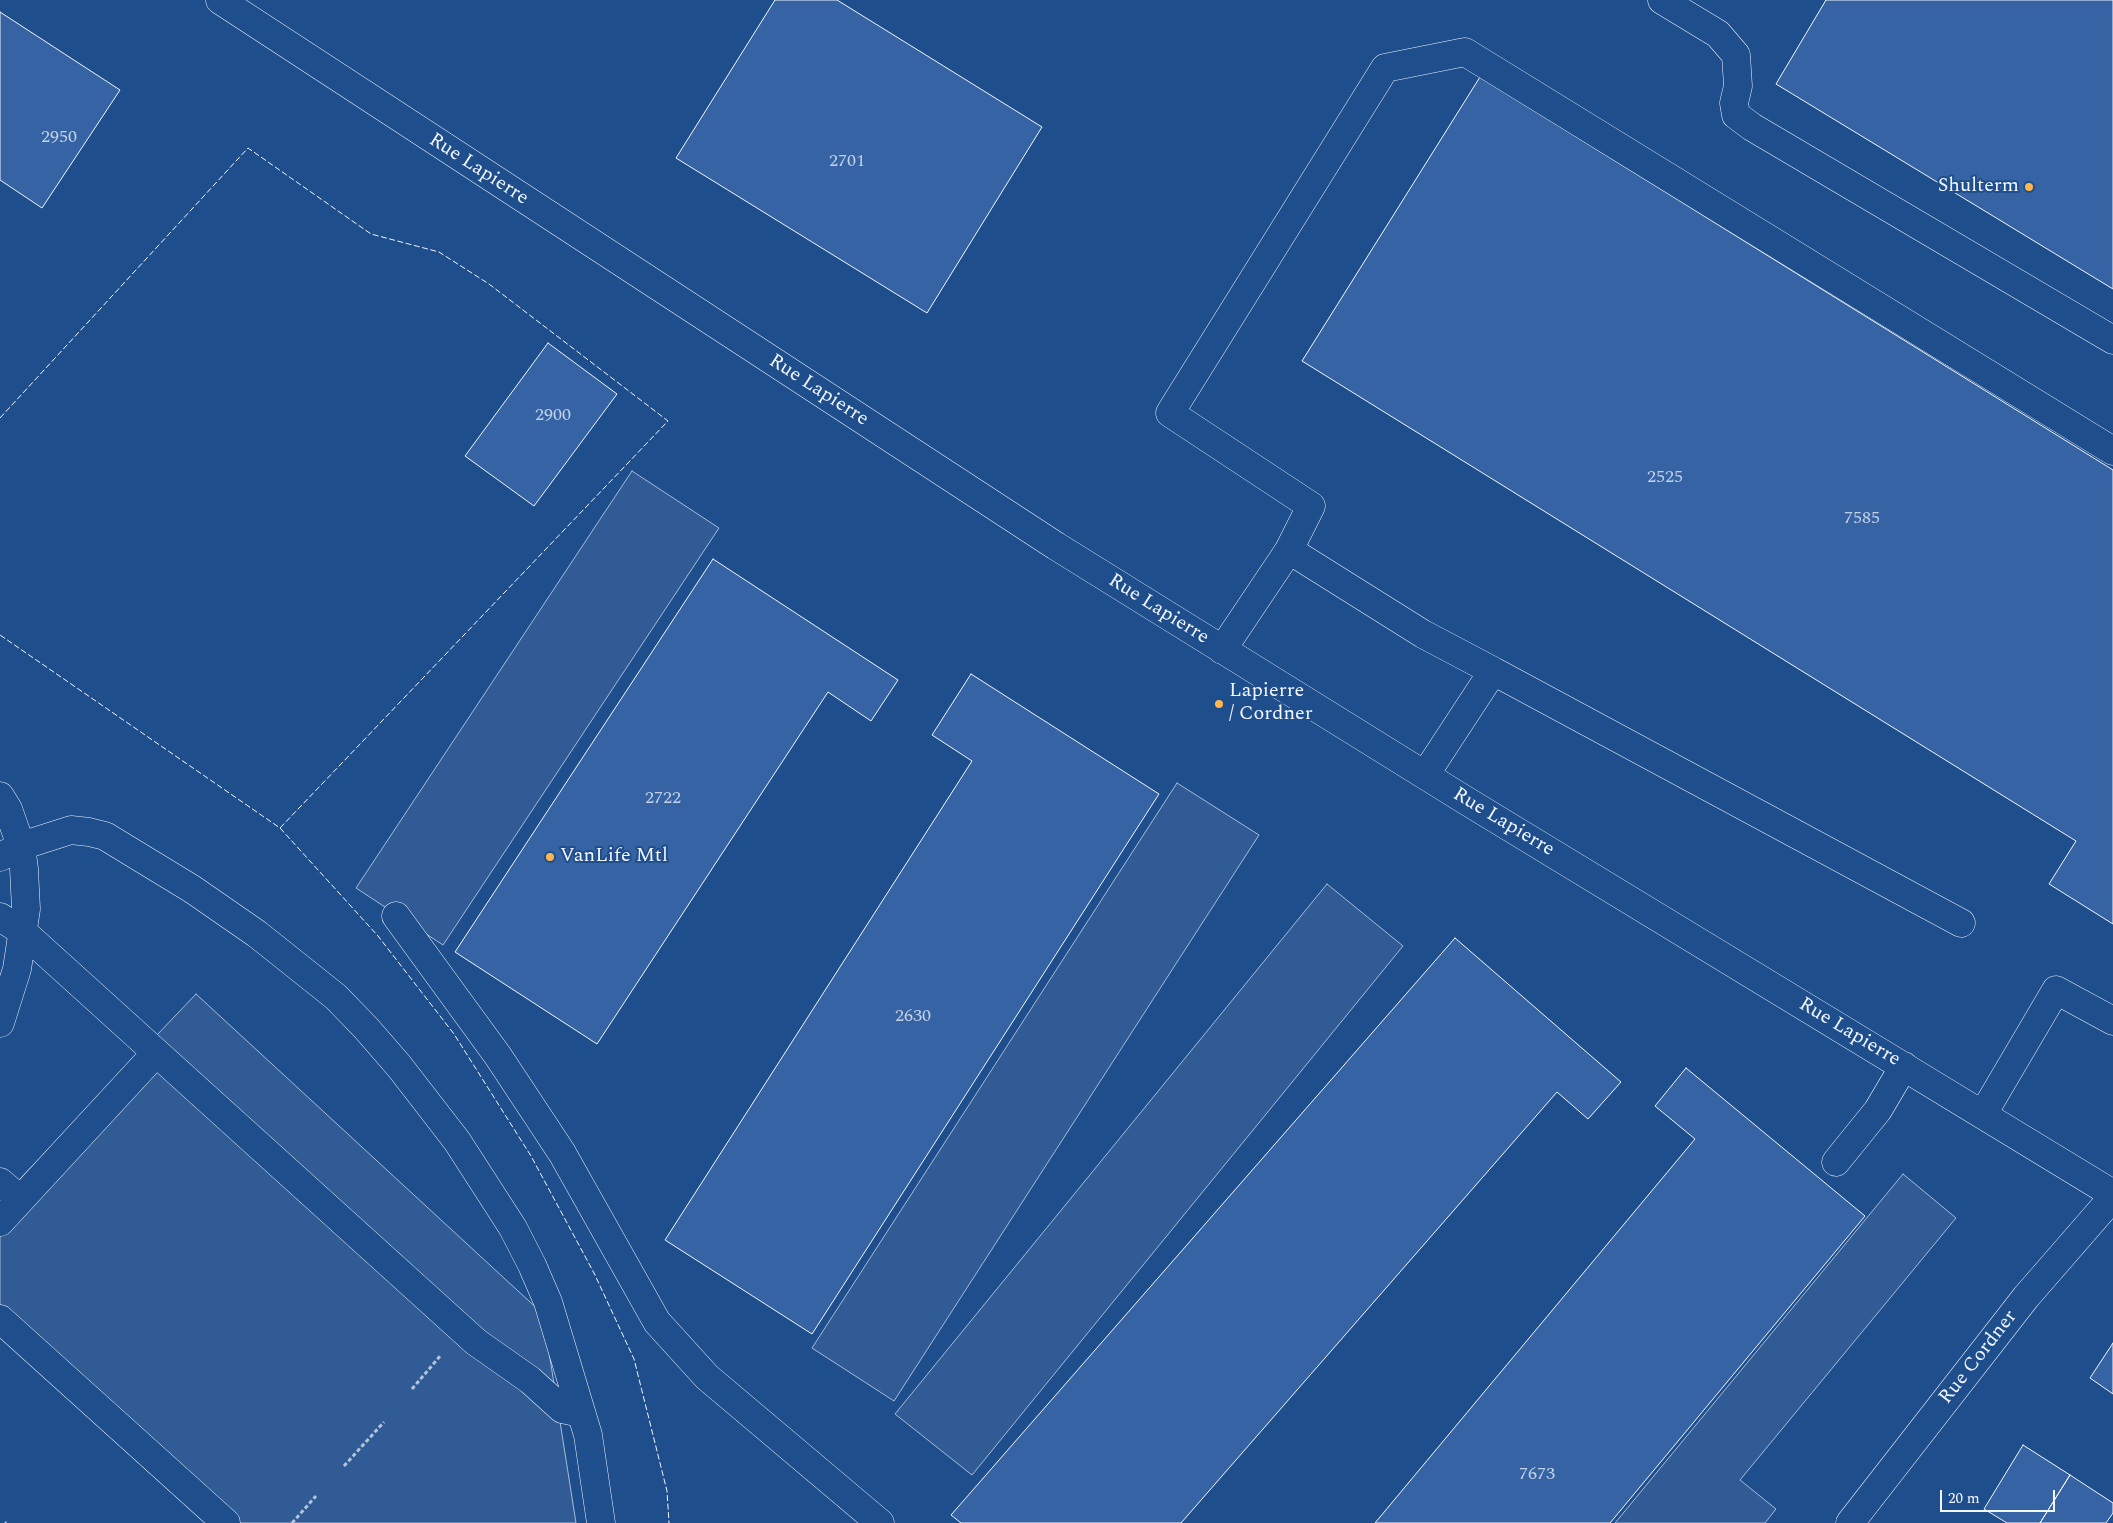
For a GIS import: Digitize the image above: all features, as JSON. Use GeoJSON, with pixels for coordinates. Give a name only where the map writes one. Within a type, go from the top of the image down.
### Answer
{"type":"FeatureCollection","features":[{"type":"Feature","properties":{"kind":"street","name":"Rue Lapierre"},"geometry":{"type":"LineString","coordinates":[[220,0],[1030,530],[1425,775],[1983,1114],[2113,1196]]}},
{"type":"Feature","properties":{"kind":"street"},"geometry":{"type":"LineString","coordinates":[[1662,0],[1718,34],[1736,55],[1738,86],[1734,103],[1736,115],[1752,127],[2113,340]]}},
{"type":"Feature","properties":{"kind":"street"},"geometry":{"type":"LineString","coordinates":[[1222,650],[1289,550],[1311,506],[1170,413],[1385,68],[1465,52],[2113,451]]}},
{"type":"Feature","properties":{"kind":"street"},"geometry":{"type":"LineString","coordinates":[[1289,550],[1423,634],[1961,924]]}},
{"type":"Feature","properties":{"kind":"street"},"geometry":{"type":"LineString","coordinates":[[1425,775],[1493,671]]}},
{"type":"Feature","properties":{"kind":"street"},"geometry":{"type":"LineString","coordinates":[[0,796],[8,809],[10,851],[25,888],[23,932],[17,969],[0,1022]]}},
{"type":"Feature","properties":{"kind":"street"},"geometry":{"type":"LineString","coordinates":[[10,851],[72,830],[105,836],[122,844],[225,912],[300,967],[336,997],[399,1066],[457,1141],[512,1228],[548,1302],[588,1435],[601,1523]]}},
{"type":"Feature","properties":{"kind":"street"},"geometry":{"type":"LineString","coordinates":[[396,916],[498,1056],[562,1153],[657,1322],[708,1377],[880,1523]]}},
{"type":"Feature","properties":{"kind":"street"},"geometry":{"type":"LineString","coordinates":[[0,917],[23,932],[476,1342],[530,1380],[562,1409],[581,1413]]}},
{"type":"Feature","properties":{"kind":"street"},"geometry":{"type":"LineString","coordinates":[[1983,1114],[2056,990],[2113,1021]]}},
{"type":"Feature","properties":{"kind":"street"},"geometry":{"type":"LineString","coordinates":[[0,1222],[156,1053]]}},
{"type":"Feature","properties":{"kind":"street"},"geometry":{"type":"LineString","coordinates":[[1836,1162],[1880,1106],[1904,1066]]}},
{"type":"Feature","properties":{"kind":"street"},"geometry":{"type":"LineString","coordinates":[[0,1182],[20,1199]]}},
{"type":"Feature","properties":{"kind":"street","name":"Rue Cordner"},"geometry":{"type":"LineString","coordinates":[[1852,1522],[2026,1297],[2113,1196]]}},
{"type":"Feature","properties":{"kind":"street"},"geometry":{"type":"LineString","coordinates":[[0,1319],[226,1523]]}},
{"type":"Feature","properties":{"kind":"path"},"geometry":{"type":"LineString","coordinates":[[412,1389],[447,1349]]}},
{"type":"Feature","properties":{"kind":"path"},"geometry":{"type":"LineString","coordinates":[[344,1466],[384,1422]]}},
{"type":"Feature","properties":{"kind":"path"},"geometry":{"type":"LineString","coordinates":[[292,1523],[316,1496]]}},
{"type":"Feature","properties":{"kind":"shaded area"},"geometry":{"type":"Polygon","coordinates":[[[632,471],[719,528],[443,945],[356,888],[632,471]]]}},
{"type":"Feature","properties":{"kind":"shaded area"},"geometry":{"type":"Polygon","coordinates":[[[1177,783],[1259,835],[894,1401],[812,1348],[1177,783]]]}},
{"type":"Feature","properties":{"kind":"shaded area"},"geometry":{"type":"Polygon","coordinates":[[[1327,884],[1403,946],[972,1475],[895,1414],[1327,884]]]}},
{"type":"Feature","properties":{"kind":"shaded area"},"geometry":{"type":"Polygon","coordinates":[[[196,994],[543,1314],[576,1523],[205,1523],[0,1337],[0,1200],[196,994]]]}},
{"type":"Feature","properties":{"kind":"shaded area"},"geometry":{"type":"Polygon","coordinates":[[[1903,1174],[1956,1218],[1740,1480],[1776,1509],[1765,1523],[1615,1523],[1903,1174]]]}},
{"type":"Feature","properties":{"kind":"building"},"geometry":{"type":"Polygon","coordinates":[[[775,0],[837,0],[1042,127],[927,313],[676,158],[775,0]]]}},
{"type":"Feature","properties":{"kind":"building","name":"Shulterm"},"geometry":{"type":"Polygon","coordinates":[[[1826,0],[2113,0],[2113,289],[1776,84],[1826,0]]]}},
{"type":"Feature","properties":{"kind":"building"},"geometry":{"type":"Polygon","coordinates":[[[0,12],[120,90],[42,208],[0,180],[0,12]]]}},
{"type":"Feature","properties":{"kind":"building"},"geometry":{"type":"Polygon","coordinates":[[[1480,77],[2113,470],[2113,924],[2049,884],[2076,841],[1302,361],[1480,77]]]}},
{"type":"Feature","properties":{"kind":"building"},"geometry":{"type":"Polygon","coordinates":[[[548,343],[617,394],[534,506],[465,456],[548,343]]]}},
{"type":"Feature","properties":{"kind":"building"},"geometry":{"type":"Polygon","coordinates":[[[713,559],[898,680],[871,721],[828,692],[597,1044],[455,952],[713,559]]]}},
{"type":"Feature","properties":{"kind":"building"},"geometry":{"type":"Polygon","coordinates":[[[971,674],[1159,794],[812,1334],[665,1240],[972,761],[932,735],[971,674]]]}},
{"type":"Feature","properties":{"kind":"building"},"geometry":{"type":"Polygon","coordinates":[[[1455,938],[1621,1082],[1588,1119],[1557,1092],[1181,1523],[961,1523],[951,1515],[1455,938]]]}},
{"type":"Feature","properties":{"kind":"building"},"geometry":{"type":"Polygon","coordinates":[[[1686,1068],[1865,1216],[1610,1523],[1375,1523],[1695,1139],[1655,1106],[1686,1068]]]}},
{"type":"Feature","properties":{"kind":"building"},"geometry":{"type":"Polygon","coordinates":[[[2113,1343],[2113,1394],[2090,1378],[2113,1343]]]}},
{"type":"Feature","properties":{"kind":"building"},"geometry":{"type":"Polygon","coordinates":[[[2023,1445],[2070,1475],[2040,1523],[2007,1523],[1984,1509],[2023,1445]]]}},
{"type":"Feature","properties":{"kind":"building"},"geometry":{"type":"Polygon","coordinates":[[[2070,1475],[2113,1503],[2113,1513],[2106,1523],[2040,1523],[2070,1475]]]}},
{"type":"Feature","properties":{"kind":"fence"},"geometry":{"type":"LineString","coordinates":[[0,418],[248,148],[371,234],[439,252],[489,284],[668,421],[280,828],[0,635]]}},
{"type":"Feature","properties":{"kind":"fence"},"geometry":{"type":"LineString","coordinates":[[280,828],[378,936],[454,1034],[531,1156],[594,1273],[634,1359],[667,1491],[669,1523]]}},
{"type":"Feature","properties":{"kind":"place","name":"Shulterm"},"geometry":{"type":"Point","coordinates":[2029,187]}},
{"type":"Feature","properties":{"kind":"place","name":"Lapierre / Cordner"},"geometry":{"type":"Point","coordinates":[1219,704]}},
{"type":"Feature","properties":{"kind":"place","name":"VanLife Mtl"},"geometry":{"type":"Point","coordinates":[550,857]}}]}
